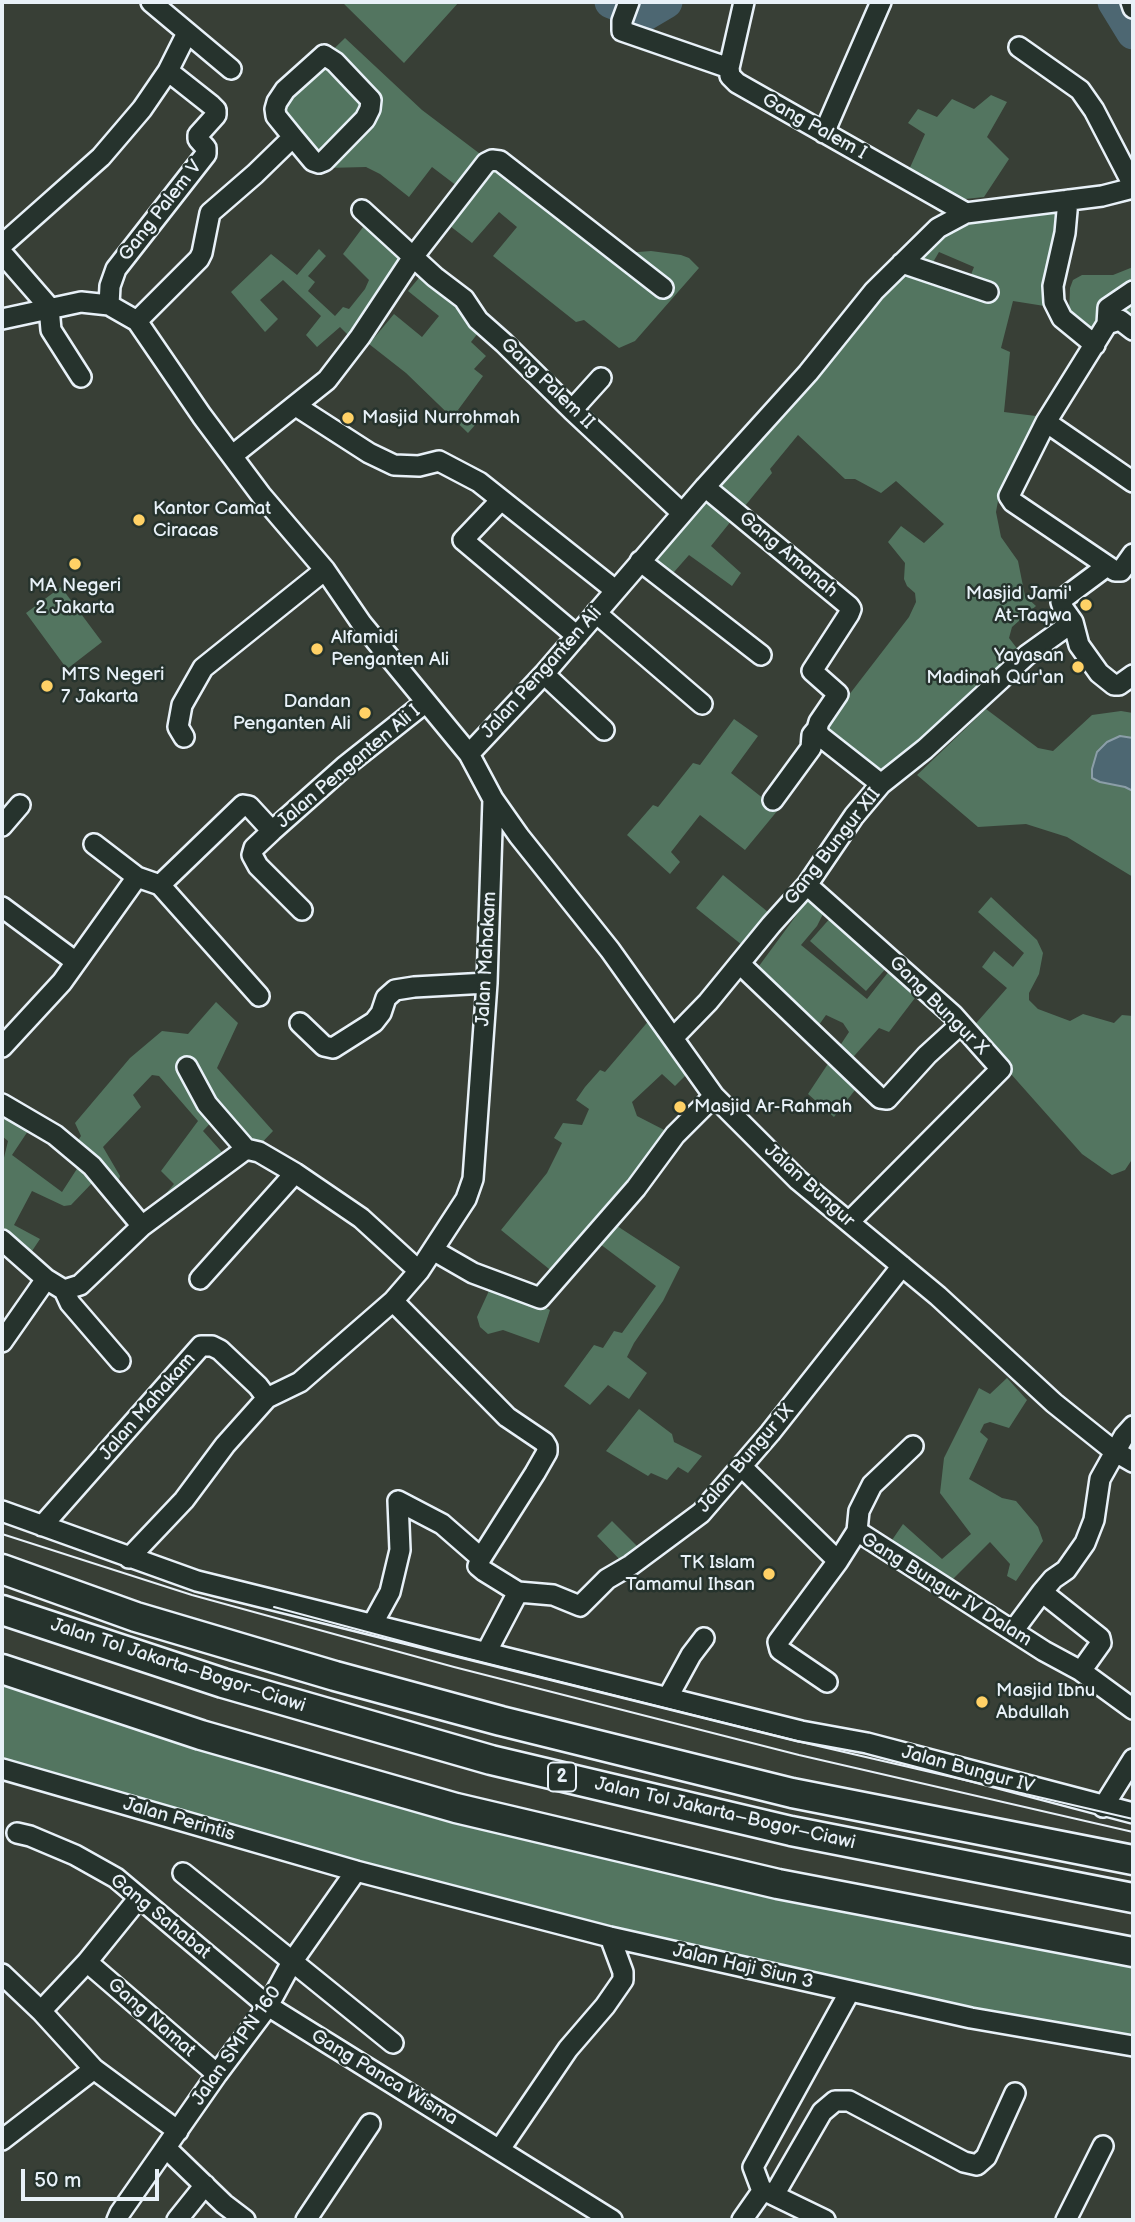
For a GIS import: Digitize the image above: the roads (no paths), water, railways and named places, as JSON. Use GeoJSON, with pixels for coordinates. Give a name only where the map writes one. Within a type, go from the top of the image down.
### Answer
{"type":"FeatureCollection","features":[{"type":"Feature","properties":{"kind":"highway"},"geometry":{"type":"LineString","coordinates":[[2,1569],[136,1617],[335,1676],[501,1721],[792,1793],[1133,1860]]}},
{"type":"Feature","properties":{"kind":"highway","name":"Jalan Tol Jakarta–Bogor–Ciawi"},"geometry":{"type":"LineString","coordinates":[[2,1610],[223,1683],[491,1760],[790,1831],[1133,1898]]}},
{"type":"Feature","properties":{"kind":"highway"},"geometry":{"type":"LineString","coordinates":[[2,1669],[201,1735],[456,1808],[778,1884],[1133,1952]]}},
{"type":"Feature","properties":{"kind":"street"},"geometry":{"type":"LineString","coordinates":[[151,2],[231,69]]}},
{"type":"Feature","properties":{"kind":"street"},"geometry":{"type":"LineString","coordinates":[[627,8],[622,31],[729,68],[744,2]]}},
{"type":"Feature","properties":{"kind":"street"},"geometry":{"type":"LineString","coordinates":[[824,133],[881,2]]}},
{"type":"Feature","properties":{"kind":"street"},"geometry":{"type":"LineString","coordinates":[[1131,2],[1133,8]]}},
{"type":"Feature","properties":{"kind":"street"},"geometry":{"type":"LineString","coordinates":[[2,245],[101,157],[142,109],[168,71],[187,33]]}},
{"type":"Feature","properties":{"kind":"street"},"geometry":{"type":"LineString","coordinates":[[1019,47],[1080,90],[1094,110],[1133,186]]}},
{"type":"Feature","properties":{"kind":"street"},"geometry":{"type":"LineString","coordinates":[[324,55],[335,62],[371,100],[370,109],[365,119],[324,161],[313,161],[293,137],[276,116],[277,102],[285,90],[324,55]]}},
{"type":"Feature","properties":{"kind":"street","name":"Gang Palem I"},"geometry":{"type":"LineString","coordinates":[[729,68],[730,76],[737,83],[967,214]]}},
{"type":"Feature","properties":{"kind":"street","name":"Gang Palem V"},"geometry":{"type":"LineString","coordinates":[[109,305],[110,286],[116,269],[206,154],[207,149],[198,139],[198,135],[216,115],[216,110],[211,105],[168,71]]}},
{"type":"Feature","properties":{"kind":"street"},"geometry":{"type":"LineString","coordinates":[[137,321],[198,259],[202,253],[210,213],[293,137]]}},
{"type":"Feature","properties":{"kind":"street"},"geometry":{"type":"LineString","coordinates":[[233,455],[327,380],[360,337],[413,257],[486,163],[492,160],[500,161],[663,288]]}},
{"type":"Feature","properties":{"kind":"street","name":"Jalan Penganten Ali"},"geometry":{"type":"LineString","coordinates":[[2,319],[82,302],[109,305],[137,321],[202,416],[261,495],[325,570],[362,624],[469,754],[544,674],[705,486],[808,373],[874,291],[938,228],[967,214],[1102,196],[1133,186]]}},
{"type":"Feature","properties":{"kind":"street"},"geometry":{"type":"LineString","coordinates":[[1068,200],[1065,233],[1053,286],[1054,302],[1062,318],[1095,345]]}},
{"type":"Feature","properties":{"kind":"street","name":"Gang Palem II"},"geometry":{"type":"LineString","coordinates":[[362,210],[464,299],[478,320],[682,513]]}},
{"type":"Feature","properties":{"kind":"street"},"geometry":{"type":"LineString","coordinates":[[2,253],[49,307],[51,330],[81,377]]}},
{"type":"Feature","properties":{"kind":"street"},"geometry":{"type":"LineString","coordinates":[[902,263],[988,292]]}},
{"type":"Feature","properties":{"kind":"street"},"geometry":{"type":"LineString","coordinates":[[1133,291],[1108,308],[1107,324],[1046,422],[1009,493],[1010,499],[1107,566],[1121,571],[1133,554]]}},
{"type":"Feature","properties":{"kind":"street"},"geometry":{"type":"LineString","coordinates":[[1107,324],[1120,320],[1133,330]]}},
{"type":"Feature","properties":{"kind":"street"},"geometry":{"type":"LineString","coordinates":[[572,410],[601,378]]}},
{"type":"Feature","properties":{"kind":"street"},"geometry":{"type":"LineString","coordinates":[[296,406],[369,453],[394,465],[419,466],[439,461],[479,482],[615,590]]}},
{"type":"Feature","properties":{"kind":"street"},"geometry":{"type":"LineString","coordinates":[[1046,422],[1133,482]]}},
{"type":"Feature","properties":{"kind":"street","name":"Gang Amanah"},"geometry":{"type":"LineString","coordinates":[[705,486],[851,610],[813,671],[838,694],[818,722],[817,729]]}},
{"type":"Feature","properties":{"kind":"street"},"geometry":{"type":"LineString","coordinates":[[500,500],[463,540],[577,636]]}},
{"type":"Feature","properties":{"kind":"street"},"geometry":{"type":"LineString","coordinates":[[640,561],[761,655]]}},
{"type":"Feature","properties":{"kind":"street"},"geometry":{"type":"LineString","coordinates":[[1107,566],[1064,597],[1063,608],[1073,622],[1079,645],[1099,673],[1110,683],[1119,685],[1133,675]]}},
{"type":"Feature","properties":{"kind":"street"},"geometry":{"type":"LineString","coordinates":[[184,737],[178,727],[182,705],[203,668],[325,570]]}},
{"type":"Feature","properties":{"kind":"street"},"geometry":{"type":"LineString","coordinates":[[596,613],[702,704]]}},
{"type":"Feature","properties":{"kind":"street","name":"Gang Bungur XII"},"geometry":{"type":"LineString","coordinates":[[674,1037],[701,1010],[807,885],[854,816],[881,784],[925,749],[1027,655],[1073,622]]}},
{"type":"Feature","properties":{"kind":"street"},"geometry":{"type":"LineString","coordinates":[[544,674],[604,730]]}},
{"type":"Feature","properties":{"kind":"street","name":"Jalan Penganten Ali I"},"geometry":{"type":"LineString","coordinates":[[302,910],[258,866],[253,855],[254,848],[344,767],[426,702]]}},
{"type":"Feature","properties":{"kind":"street"},"geometry":{"type":"LineString","coordinates":[[774,800],[811,748],[811,735],[817,729],[820,736],[881,784]]}},
{"type":"Feature","properties":{"kind":"street","name":"Jalan Bungur"},"geometry":{"type":"LineString","coordinates":[[469,754],[493,799],[519,836],[610,950],[714,1096],[798,1180],[938,1296],[1054,1403],[1114,1451],[1133,1462]]}},
{"type":"Feature","properties":{"kind":"street","name":"Jalan Mahakam"},"geometry":{"type":"LineString","coordinates":[[42,1526],[201,1346],[212,1346],[220,1350],[267,1398],[300,1382],[393,1301],[419,1271],[466,1199],[473,1180],[487,983],[493,799]]}},
{"type":"Feature","properties":{"kind":"street"},"geometry":{"type":"LineString","coordinates":[[2,826],[20,805]]}},
{"type":"Feature","properties":{"kind":"street","name":"Jalan Penganten Ali I"},"geometry":{"type":"LineString","coordinates":[[160,886],[243,805],[249,806],[272,831]]}},
{"type":"Feature","properties":{"kind":"street"},"geometry":{"type":"LineString","coordinates":[[94,844],[137,877],[160,886],[259,996]]}},
{"type":"Feature","properties":{"kind":"street"},"geometry":{"type":"LineString","coordinates":[[2,1047],[62,982],[137,877]]}},
{"type":"Feature","properties":{"kind":"street","name":"Gang Bungur X"},"geometry":{"type":"LineString","coordinates":[[807,885],[908,973],[961,1024],[1001,1069],[849,1222]]}},
{"type":"Feature","properties":{"kind":"street"},"geometry":{"type":"LineString","coordinates":[[2,907],[76,962]]}},
{"type":"Feature","properties":{"kind":"street"},"geometry":{"type":"LineString","coordinates":[[740,964],[880,1098],[887,1098],[926,1055],[961,1024]]}},
{"type":"Feature","properties":{"kind":"street"},"geometry":{"type":"LineString","coordinates":[[300,1023],[324,1046],[334,1048],[374,1023],[386,998],[394,990],[487,983]]}},
{"type":"Feature","properties":{"kind":"street"},"geometry":{"type":"LineString","coordinates":[[187,1067],[207,1104],[246,1149],[259,1153],[295,1173],[361,1217],[419,1271]]}},
{"type":"Feature","properties":{"kind":"street"},"geometry":{"type":"LineString","coordinates":[[433,1250],[473,1273],[540,1298],[636,1188],[675,1135],[714,1096]]}},
{"type":"Feature","properties":{"kind":"street"},"geometry":{"type":"LineString","coordinates":[[2,1104],[55,1135],[92,1166],[142,1226]]}},
{"type":"Feature","properties":{"kind":"street"},"geometry":{"type":"LineString","coordinates":[[64,1290],[80,1285],[142,1226],[246,1149]]}},
{"type":"Feature","properties":{"kind":"street"},"geometry":{"type":"LineString","coordinates":[[200,1279],[295,1173]]}},
{"type":"Feature","properties":{"kind":"street"},"geometry":{"type":"LineString","coordinates":[[2,1240],[46,1279],[64,1290],[70,1303],[120,1361]]}},
{"type":"Feature","properties":{"kind":"street","name":"Jalan Bungur IX"},"geometry":{"type":"LineString","coordinates":[[518,1592],[553,1595],[580,1606],[607,1579],[631,1566],[701,1513],[742,1467],[902,1266]]}},
{"type":"Feature","properties":{"kind":"street"},"geometry":{"type":"LineString","coordinates":[[2,1342],[46,1279]]}},
{"type":"Feature","properties":{"kind":"street"},"geometry":{"type":"LineString","coordinates":[[393,1301],[508,1417],[544,1442],[547,1447],[535,1473],[478,1566],[518,1592],[487,1651]]}},
{"type":"Feature","properties":{"kind":"street"},"geometry":{"type":"LineString","coordinates":[[129,1558],[184,1500],[225,1445],[267,1398]]}},
{"type":"Feature","properties":{"kind":"street"},"geometry":{"type":"LineString","coordinates":[[1013,1631],[1053,1579],[1066,1570],[1084,1543],[1094,1520],[1100,1479],[1114,1451],[1133,1426]]}},
{"type":"Feature","properties":{"kind":"street"},"geometry":{"type":"LineString","coordinates":[[857,1531],[859,1511],[873,1485],[913,1446]]}},
{"type":"Feature","properties":{"kind":"street"},"geometry":{"type":"LineString","coordinates":[[742,1467],[838,1561]]}},
{"type":"Feature","properties":{"kind":"street"},"geometry":{"type":"LineString","coordinates":[[373,1623],[390,1592],[400,1550],[398,1501],[442,1524],[481,1558]]}},
{"type":"Feature","properties":{"kind":"street","name":"Jalan Bungur IV"},"geometry":{"type":"LineString","coordinates":[[2,1511],[197,1581],[801,1731],[867,1743],[1133,1813]]}},
{"type":"Feature","properties":{"kind":"street","name":"Gang Bungur IV Dalam"},"geometry":{"type":"LineString","coordinates":[[827,1682],[777,1647],[784,1633],[857,1531],[1013,1631],[1081,1671],[1133,1709]]}},
{"type":"Feature","properties":{"kind":"street"},"geometry":{"type":"LineString","coordinates":[[1042,1592],[1100,1638],[1101,1643],[1081,1671]]}},
{"type":"Feature","properties":{"kind":"street"},"geometry":{"type":"LineString","coordinates":[[668,1697],[691,1655],[704,1638]]}},
{"type":"Feature","properties":{"kind":"street"},"geometry":{"type":"LineString","coordinates":[[1103,1807],[1133,1759]]}},
{"type":"Feature","properties":{"kind":"street","name":"Jalan Perintis"},"geometry":{"type":"LineString","coordinates":[[2,1769],[356,1871]]}},
{"type":"Feature","properties":{"kind":"street","name":"Gang Sahabat"},"geometry":{"type":"LineString","coordinates":[[17,1833],[75,1855],[116,1878],[268,2006]]}},
{"type":"Feature","properties":{"kind":"street","name":"Jalan Haji Siun 3"},"geometry":{"type":"LineString","coordinates":[[356,1871],[610,1937],[971,2018],[1133,2046]]}},
{"type":"Feature","properties":{"kind":"street","name":"Jalan SMPN 160"},"geometry":{"type":"LineString","coordinates":[[117,2220],[217,2074],[268,2006],[292,1962],[356,1871]]}},
{"type":"Feature","properties":{"kind":"street"},"geometry":{"type":"LineString","coordinates":[[183,1873],[393,2043]]}},
{"type":"Feature","properties":{"kind":"street"},"geometry":{"type":"LineString","coordinates":[[41,2011],[87,1962],[138,1899]]}},
{"type":"Feature","properties":{"kind":"street"},"geometry":{"type":"LineString","coordinates":[[500,2149],[568,2049],[623,1980],[623,1972],[610,1937]]}},
{"type":"Feature","properties":{"kind":"street","name":"Gang Namat"},"geometry":{"type":"LineString","coordinates":[[87,1962],[217,2074]]}},
{"type":"Feature","properties":{"kind":"street"},"geometry":{"type":"LineString","coordinates":[[2,1974],[41,2011],[94,2069],[178,2131]]}},
{"type":"Feature","properties":{"kind":"street"},"geometry":{"type":"LineString","coordinates":[[825,2220],[768,2193],[752,2167],[850,1991]]}},
{"type":"Feature","properties":{"kind":"street","name":"Gang Panca Wisma"},"geometry":{"type":"LineString","coordinates":[[268,2006],[612,2220]]}},
{"type":"Feature","properties":{"kind":"street"},"geometry":{"type":"LineString","coordinates":[[2,2140],[94,2069]]}},
{"type":"Feature","properties":{"kind":"street"},"geometry":{"type":"LineString","coordinates":[[742,2220],[768,2193],[822,2112],[835,2101],[849,2101],[964,2162],[977,2165],[986,2157],[1015,2093]]}},
{"type":"Feature","properties":{"kind":"street"},"geometry":{"type":"LineString","coordinates":[[306,2220],[370,2124]]}},
{"type":"Feature","properties":{"kind":"street"},"geometry":{"type":"LineString","coordinates":[[1066,2220],[1103,2146]]}},
{"type":"Feature","properties":{"kind":"street"},"geometry":{"type":"LineString","coordinates":[[166,2148],[245,2220]]}},
{"type":"Feature","properties":{"kind":"street"},"geometry":{"type":"LineString","coordinates":[[177,2220],[205,2185]]}},
{"type":"Feature","properties":{"kind":"water"},"geometry":{"type":"Polygon","coordinates":[[[1120,736],[1133,738],[1133,791],[1092,778],[1097,752],[1107,742],[1120,736]]]}},
{"type":"Feature","properties":{"kind":"waterway"},"geometry":{"type":"LineString","coordinates":[[611,2],[644,15],[666,2]]}},
{"type":"Feature","properties":{"kind":"waterway"},"geometry":{"type":"LineString","coordinates":[[1114,2],[1133,33]]}},
{"type":"Feature","properties":{"kind":"tram line"},"geometry":{"type":"LineString","coordinates":[[2,1534],[192,1595],[454,1667],[799,1755],[1133,1832]]}},
{"type":"Feature","properties":{"kind":"tram line"},"geometry":{"type":"LineString","coordinates":[[274,1607],[801,1742],[1133,1819]]}},
{"type":"Feature","properties":{"kind":"place","name":"Masjid Nurrohmah"},"geometry":{"type":"Point","coordinates":[348,418]}},
{"type":"Feature","properties":{"kind":"place","name":"Kantor Camat Ciracas"},"geometry":{"type":"Point","coordinates":[139,520]}},
{"type":"Feature","properties":{"kind":"place","name":"MA Negeri 2 Jakarta"},"geometry":{"type":"Point","coordinates":[75,564]}},
{"type":"Feature","properties":{"kind":"place","name":"Masjid Jami' At-Taqwa"},"geometry":{"type":"Point","coordinates":[1086,605]}},
{"type":"Feature","properties":{"kind":"place","name":"Alfamidi Penganten Ali"},"geometry":{"type":"Point","coordinates":[317,649]}},
{"type":"Feature","properties":{"kind":"place","name":"Yayasan Madinah Qur'an"},"geometry":{"type":"Point","coordinates":[1078,667]}},
{"type":"Feature","properties":{"kind":"place","name":"MTS Negeri 7 Jakarta"},"geometry":{"type":"Point","coordinates":[47,686]}},
{"type":"Feature","properties":{"kind":"place","name":"Dandan Penganten Ali"},"geometry":{"type":"Point","coordinates":[365,713]}},
{"type":"Feature","properties":{"kind":"place","name":"Masjid Ar-Rahmah"},"geometry":{"type":"Point","coordinates":[680,1107]}},
{"type":"Feature","properties":{"kind":"place","name":"TK Islam Tamamul Ihsan"},"geometry":{"type":"Point","coordinates":[769,1574]}},
{"type":"Feature","properties":{"kind":"place","name":"Masjid Ibnu Abdullah"},"geometry":{"type":"Point","coordinates":[982,1702]}}]}
